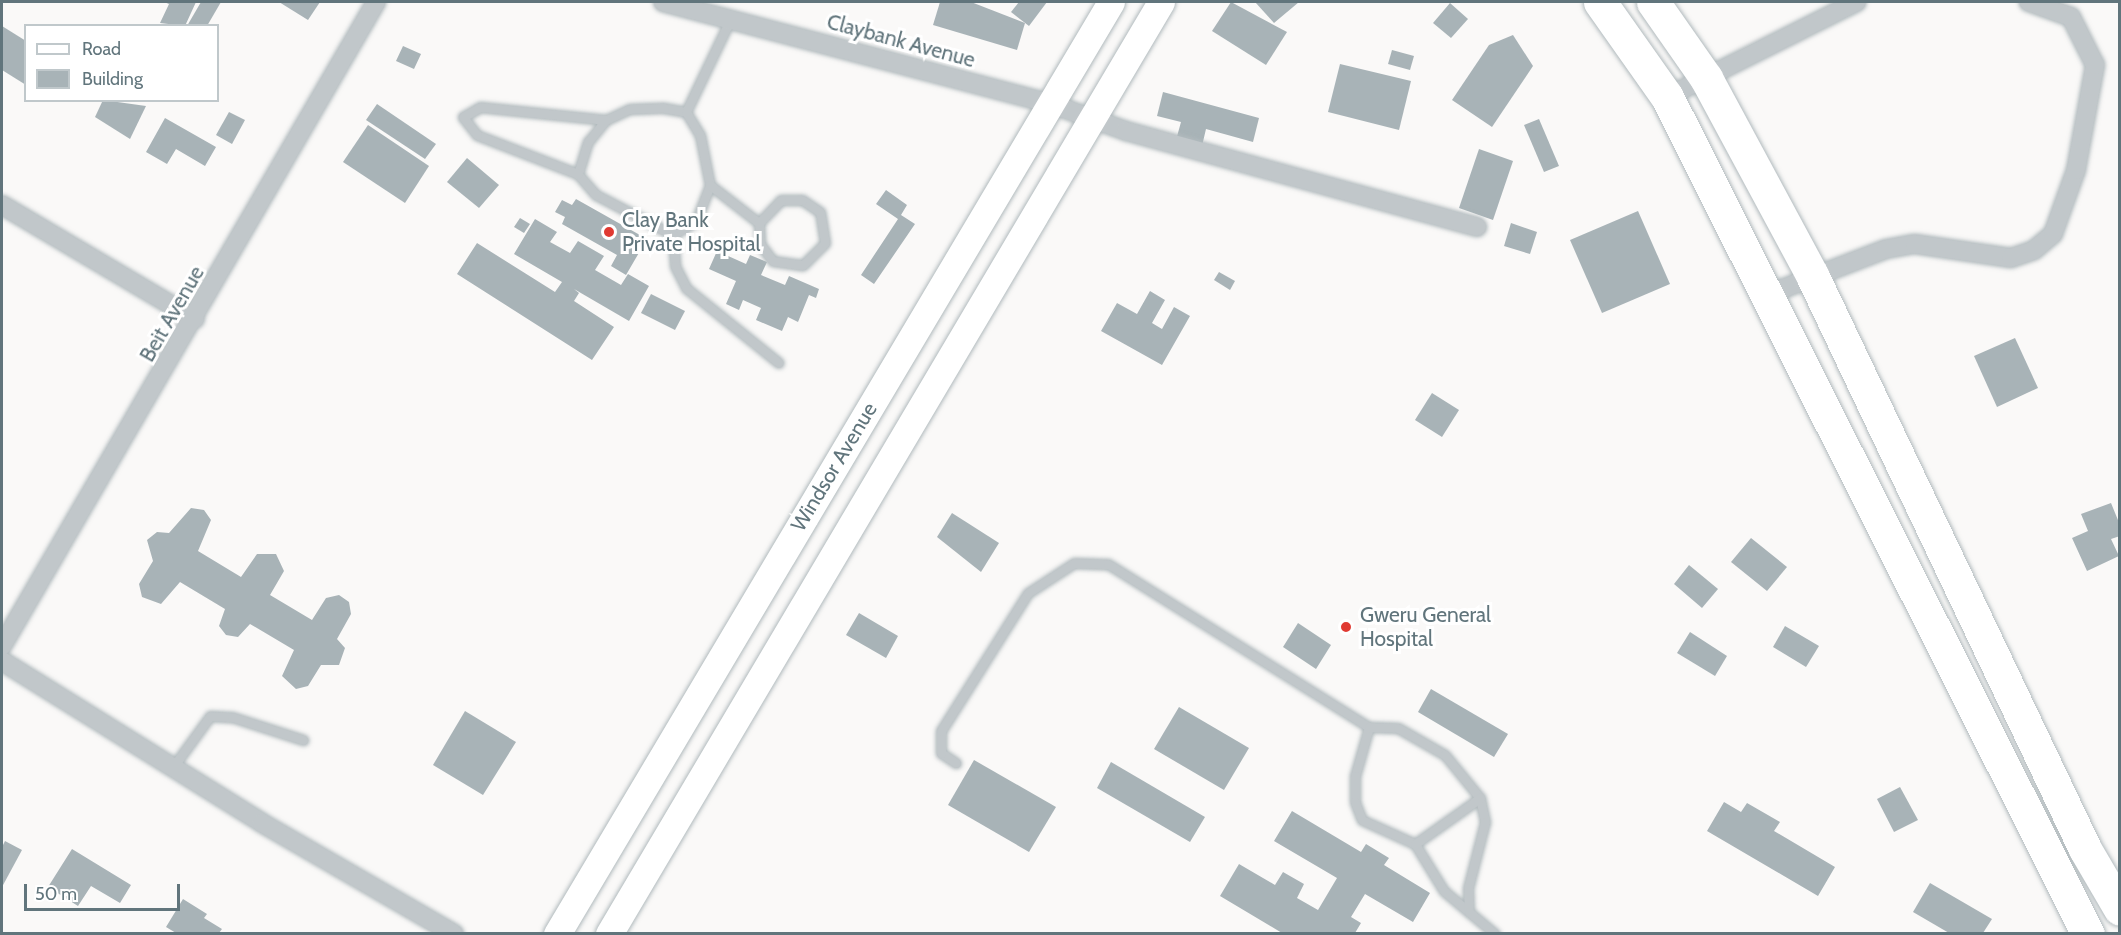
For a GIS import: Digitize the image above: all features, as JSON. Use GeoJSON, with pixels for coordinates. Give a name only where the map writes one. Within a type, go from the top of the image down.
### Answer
{"type":"FeatureCollection","features":[{"type":"Feature","properties":{"kind":"highway"},"geometry":{"type":"LineString","coordinates":[[1600,2],[1667,97],[1829,413],[2088,933]]}},
{"type":"Feature","properties":{"kind":"highway"},"geometry":{"type":"LineString","coordinates":[[1653,2],[1706,78],[1812,275],[2067,809],[2120,909]]}},
{"type":"Feature","properties":{"kind":"highway"},"geometry":{"type":"LineString","coordinates":[[1829,413],[1868,391]]}},
{"type":"Feature","properties":{"kind":"highway"},"geometry":{"type":"LineString","coordinates":[[1924,604],[1959,584]]}},
{"type":"Feature","properties":{"kind":"highway"},"geometry":{"type":"LineString","coordinates":[[2035,827],[2067,809]]}},
{"type":"Feature","properties":{"kind":"main road","name":"Windsor Avenue"},"geometry":{"type":"LineString","coordinates":[[557,933],[1111,2]]}},
{"type":"Feature","properties":{"kind":"main road","name":"Windsor Avenue"},"geometry":{"type":"LineString","coordinates":[[609,933],[1161,2]]}},
{"type":"Feature","properties":{"kind":"street","name":"Beit Avenue"},"geometry":{"type":"LineString","coordinates":[[2,646],[195,319],[376,2]]}},
{"type":"Feature","properties":{"kind":"street","name":"Claybank Avenue"},"geometry":{"type":"LineString","coordinates":[[663,2],[1052,104],[1091,121],[1477,227]]}},
{"type":"Feature","properties":{"kind":"street"},"geometry":{"type":"LineString","coordinates":[[1667,97],[1857,2]]}},
{"type":"Feature","properties":{"kind":"street"},"geometry":{"type":"LineString","coordinates":[[1769,294],[1812,275],[1915,244],[2012,258],[2034,250],[2054,234],[2076,170],[2096,64],[2071,17],[2029,2]]}},
{"type":"Feature","properties":{"kind":"street"},"geometry":{"type":"LineString","coordinates":[[2,205],[195,319]]}},
{"type":"Feature","properties":{"kind":"street"},"geometry":{"type":"LineString","coordinates":[[2,661],[173,767],[454,933]]}},
{"type":"Feature","properties":{"kind":"lane"},"geometry":{"type":"LineString","coordinates":[[686,112],[730,20]]}},
{"type":"Feature","properties":{"kind":"lane"},"geometry":{"type":"LineString","coordinates":[[606,120],[480,107],[463,117],[477,135],[578,174],[596,195],[673,235]]}},
{"type":"Feature","properties":{"kind":"lane"},"geometry":{"type":"LineString","coordinates":[[578,174],[588,141],[606,120],[630,110],[686,112]]}},
{"type":"Feature","properties":{"kind":"lane"},"geometry":{"type":"LineString","coordinates":[[673,235],[696,221],[710,185],[700,135],[686,112]]}},
{"type":"Feature","properties":{"kind":"lane"},"geometry":{"type":"LineString","coordinates":[[710,185],[759,223],[760,244],[782,266],[803,265],[825,243],[820,212],[802,200],[771,206],[759,223]]}},
{"type":"Feature","properties":{"kind":"lane"},"geometry":{"type":"LineString","coordinates":[[673,235],[675,266],[687,288],[778,363]]}},
{"type":"Feature","properties":{"kind":"lane"},"geometry":{"type":"LineString","coordinates":[[956,763],[941,753],[940,731],[1028,593],[1061,568],[1088,561],[1108,564],[1156,590],[1369,727],[1398,728],[1418,737],[1445,755],[1480,798],[1485,822],[1468,888],[1469,912]]}},
{"type":"Feature","properties":{"kind":"lane"},"geometry":{"type":"LineString","coordinates":[[173,767],[210,716],[232,717],[303,740]]}},
{"type":"Feature","properties":{"kind":"lane"},"geometry":{"type":"LineString","coordinates":[[1369,727],[1355,776],[1355,802],[1362,819],[1415,844],[1444,891],[1495,933]]}},
{"type":"Feature","properties":{"kind":"lane"},"geometry":{"type":"LineString","coordinates":[[1415,844],[1480,798]]}},
{"type":"Feature","properties":{"kind":"building"},"geometry":{"type":"Polygon","coordinates":[[[164,2],[196,2],[186,24],[160,23],[169,4],[164,2]]]}},
{"type":"Feature","properties":{"kind":"building"},"geometry":{"type":"Polygon","coordinates":[[[201,2],[221,2],[208,24],[188,24],[201,2]]]}},
{"type":"Feature","properties":{"kind":"building"},"geometry":{"type":"Polygon","coordinates":[[[279,2],[320,2],[308,20],[279,2]]]}},
{"type":"Feature","properties":{"kind":"building"},"geometry":{"type":"Polygon","coordinates":[[[940,2],[971,2],[1025,23],[1017,50],[933,25],[940,2]]]}},
{"type":"Feature","properties":{"kind":"building"},"geometry":{"type":"Polygon","coordinates":[[[1019,2],[1047,2],[1029,26],[1011,12],[1019,2]]]}},
{"type":"Feature","properties":{"kind":"building"},"geometry":{"type":"Polygon","coordinates":[[[1231,2],[1287,32],[1266,65],[1212,31],[1231,2]]]}},
{"type":"Feature","properties":{"kind":"building"},"geometry":{"type":"Polygon","coordinates":[[[1255,2],[1299,2],[1274,23],[1255,2]]]}},
{"type":"Feature","properties":{"kind":"building"},"geometry":{"type":"Polygon","coordinates":[[[1450,3],[1468,19],[1451,38],[1433,23],[1450,3]]]}},
{"type":"Feature","properties":{"kind":"building"},"geometry":{"type":"Polygon","coordinates":[[[2,26],[24,40],[24,84],[2,70],[2,26]]]}},
{"type":"Feature","properties":{"kind":"building"},"geometry":{"type":"Polygon","coordinates":[[[1513,35],[1533,66],[1492,127],[1452,100],[1489,45],[1513,35]]]}},
{"type":"Feature","properties":{"kind":"building"},"geometry":{"type":"Polygon","coordinates":[[[403,46],[421,54],[414,69],[396,61],[403,46]]]}},
{"type":"Feature","properties":{"kind":"building"},"geometry":{"type":"Polygon","coordinates":[[[1392,50],[1414,56],[1410,70],[1388,64],[1392,50]]]}},
{"type":"Feature","properties":{"kind":"building"},"geometry":{"type":"Polygon","coordinates":[[[1340,64],[1411,81],[1399,130],[1328,112],[1340,64]]]}},
{"type":"Feature","properties":{"kind":"building"},"geometry":{"type":"Polygon","coordinates":[[[1163,92],[1259,118],[1253,142],[1206,129],[1202,146],[1176,140],[1181,122],[1157,116],[1163,92]]]}},
{"type":"Feature","properties":{"kind":"building"},"geometry":{"type":"Polygon","coordinates":[[[102,102],[146,106],[130,139],[95,117],[102,102]]]}},
{"type":"Feature","properties":{"kind":"building"},"geometry":{"type":"Polygon","coordinates":[[[377,104],[436,144],[425,159],[366,120],[377,104]]]}},
{"type":"Feature","properties":{"kind":"building"},"geometry":{"type":"Polygon","coordinates":[[[229,112],[245,120],[232,144],[216,135],[229,112]]]}},
{"type":"Feature","properties":{"kind":"building"},"geometry":{"type":"Polygon","coordinates":[[[165,118],[216,147],[205,166],[176,149],[167,164],[146,152],[165,118]]]}},
{"type":"Feature","properties":{"kind":"building"},"geometry":{"type":"Polygon","coordinates":[[[1539,119],[1559,166],[1544,172],[1524,125],[1539,119]]]}},
{"type":"Feature","properties":{"kind":"building"},"geometry":{"type":"Polygon","coordinates":[[[368,125],[429,166],[405,203],[343,162],[368,125]]]}},
{"type":"Feature","properties":{"kind":"building"},"geometry":{"type":"Polygon","coordinates":[[[1479,149],[1513,161],[1493,220],[1459,208],[1479,149]]]}},
{"type":"Feature","properties":{"kind":"building"},"geometry":{"type":"Polygon","coordinates":[[[467,158],[499,185],[479,208],[447,182],[467,158]]]}},
{"type":"Feature","properties":{"kind":"building"},"geometry":{"type":"Polygon","coordinates":[[[886,190],[907,205],[901,215],[915,224],[874,284],[861,275],[898,219],[876,204],[886,190]]]}},
{"type":"Feature","properties":{"kind":"building"},"geometry":{"type":"Polygon","coordinates":[[[576,199],[647,239],[626,275],[611,266],[617,255],[562,224],[565,217],[555,212],[562,200],[572,205],[576,199]]]}},
{"type":"Feature","properties":{"kind":"building"},"geometry":{"type":"Polygon","coordinates":[[[1638,211],[1670,284],[1602,313],[1570,240],[1638,211]]]}},
{"type":"Feature","properties":{"kind":"building"},"geometry":{"type":"Polygon","coordinates":[[[520,218],[530,224],[524,233],[514,227],[520,218]]]}},
{"type":"Feature","properties":{"kind":"building"},"geometry":{"type":"Polygon","coordinates":[[[535,219],[557,232],[550,242],[570,253],[578,241],[604,256],[595,270],[621,285],[628,274],[649,286],[629,321],[574,289],[579,293],[574,301],[614,327],[592,360],[457,274],[477,243],[555,292],[562,282],[514,254],[535,219]]]}},
{"type":"Feature","properties":{"kind":"building"},"geometry":{"type":"Polygon","coordinates":[[[1511,223],[1537,232],[1530,254],[1504,246],[1511,223]]]}},
{"type":"Feature","properties":{"kind":"building"},"geometry":{"type":"Polygon","coordinates":[[[717,251],[746,264],[750,255],[767,262],[761,275],[785,285],[789,276],[819,289],[816,298],[809,295],[798,322],[788,317],[782,331],[756,320],[761,308],[743,300],[739,310],[726,304],[736,281],[709,269],[717,251]]]}},
{"type":"Feature","properties":{"kind":"building"},"geometry":{"type":"Polygon","coordinates":[[[1219,272],[1235,281],[1230,290],[1214,280],[1219,272]]]}},
{"type":"Feature","properties":{"kind":"building"},"geometry":{"type":"Polygon","coordinates":[[[1150,291],[1165,300],[1152,323],[1162,329],[1174,307],[1190,316],[1162,365],[1101,331],[1117,303],[1137,314],[1150,291]]]}},
{"type":"Feature","properties":{"kind":"building"},"geometry":{"type":"Polygon","coordinates":[[[651,294],[685,311],[675,330],[641,313],[651,294]]]}},
{"type":"Feature","properties":{"kind":"building"},"geometry":{"type":"Polygon","coordinates":[[[2015,338],[2038,388],[1997,407],[1974,356],[2015,338]]]}},
{"type":"Feature","properties":{"kind":"building"},"geometry":{"type":"Polygon","coordinates":[[[1432,393],[1459,410],[1442,437],[1415,420],[1432,393]]]}},
{"type":"Feature","properties":{"kind":"building"},"geometry":{"type":"Polygon","coordinates":[[[2111,503],[2120,525],[2120,536],[2111,539],[2119,556],[2087,571],[2072,538],[2088,531],[2081,514],[2111,503]]]}},
{"type":"Feature","properties":{"kind":"building"},"geometry":{"type":"Polygon","coordinates":[[[191,508],[204,510],[211,520],[198,551],[241,577],[257,554],[276,554],[284,571],[270,595],[312,620],[326,598],[339,595],[349,602],[351,614],[337,639],[345,648],[339,665],[321,665],[308,686],[296,689],[282,676],[294,650],[250,624],[238,637],[226,635],[219,626],[225,609],[180,582],[161,604],[142,597],[139,584],[153,561],[147,540],[157,532],[169,533],[191,508]]]}},
{"type":"Feature","properties":{"kind":"building"},"geometry":{"type":"Polygon","coordinates":[[[952,513],[999,543],[981,572],[937,537],[952,513]]]}},
{"type":"Feature","properties":{"kind":"building"},"geometry":{"type":"Polygon","coordinates":[[[1751,538],[1787,567],[1767,591],[1731,562],[1751,538]]]}},
{"type":"Feature","properties":{"kind":"building"},"geometry":{"type":"Polygon","coordinates":[[[1689,565],[1718,589],[1702,608],[1674,584],[1689,565]]]}},
{"type":"Feature","properties":{"kind":"building"},"geometry":{"type":"Polygon","coordinates":[[[859,613],[898,636],[886,658],[846,635],[859,613]]]}},
{"type":"Feature","properties":{"kind":"building"},"geometry":{"type":"Polygon","coordinates":[[[1298,623],[1331,645],[1316,669],[1283,647],[1298,623]]]}},
{"type":"Feature","properties":{"kind":"building"},"geometry":{"type":"Polygon","coordinates":[[[1785,626],[1819,646],[1806,667],[1773,647],[1785,626]]]}},
{"type":"Feature","properties":{"kind":"building"},"geometry":{"type":"Polygon","coordinates":[[[1690,632],[1727,656],[1715,676],[1677,653],[1690,632]]]}},
{"type":"Feature","properties":{"kind":"building"},"geometry":{"type":"Polygon","coordinates":[[[1431,689],[1508,734],[1494,757],[1418,712],[1431,689]]]}},
{"type":"Feature","properties":{"kind":"building"},"geometry":{"type":"Polygon","coordinates":[[[1179,707],[1249,748],[1224,790],[1154,749],[1179,707]]]}},
{"type":"Feature","properties":{"kind":"building"},"geometry":{"type":"Polygon","coordinates":[[[465,711],[516,742],[483,795],[433,765],[465,711]]]}},
{"type":"Feature","properties":{"kind":"building"},"geometry":{"type":"Polygon","coordinates":[[[974,760],[1056,807],[1029,852],[948,805],[974,760]]]}},
{"type":"Feature","properties":{"kind":"building"},"geometry":{"type":"Polygon","coordinates":[[[1111,762],[1205,817],[1190,842],[1097,788],[1111,762]]]}},
{"type":"Feature","properties":{"kind":"building"},"geometry":{"type":"Polygon","coordinates":[[[1900,787],[1918,820],[1894,832],[1877,799],[1900,787]]]}},
{"type":"Feature","properties":{"kind":"building"},"geometry":{"type":"Polygon","coordinates":[[[1724,802],[1741,812],[1747,803],[1780,822],[1774,831],[1835,867],[1818,896],[1707,831],[1724,802]]]}},
{"type":"Feature","properties":{"kind":"building"},"geometry":{"type":"Polygon","coordinates":[[[1292,811],[1361,852],[1366,844],[1389,858],[1384,865],[1430,893],[1413,922],[1365,894],[1351,917],[1361,923],[1355,933],[1282,933],[1220,896],[1239,864],[1275,885],[1283,872],[1304,884],[1297,898],[1318,910],[1337,878],[1274,841],[1292,811]]]}},
{"type":"Feature","properties":{"kind":"building"},"geometry":{"type":"Polygon","coordinates":[[[5,841],[22,850],[2,887],[2,847],[5,841]]]}},
{"type":"Feature","properties":{"kind":"building"},"geometry":{"type":"Polygon","coordinates":[[[72,849],[131,885],[120,903],[91,886],[78,906],[48,887],[72,849]]]}},
{"type":"Feature","properties":{"kind":"building"},"geometry":{"type":"Polygon","coordinates":[[[1930,883],[1992,919],[1983,933],[1949,933],[1913,912],[1930,883]]]}},
{"type":"Feature","properties":{"kind":"building"},"geometry":{"type":"Polygon","coordinates":[[[183,899],[207,914],[204,918],[222,929],[219,933],[176,933],[166,927],[183,899]]]}},
{"type":"Feature","properties":{"kind":"place","name":"Clay Bank Private Hospital"},"geometry":{"type":"Point","coordinates":[609,232]}},
{"type":"Feature","properties":{"kind":"place","name":"Gweru General Hospital"},"geometry":{"type":"Point","coordinates":[1346,627]}}]}
